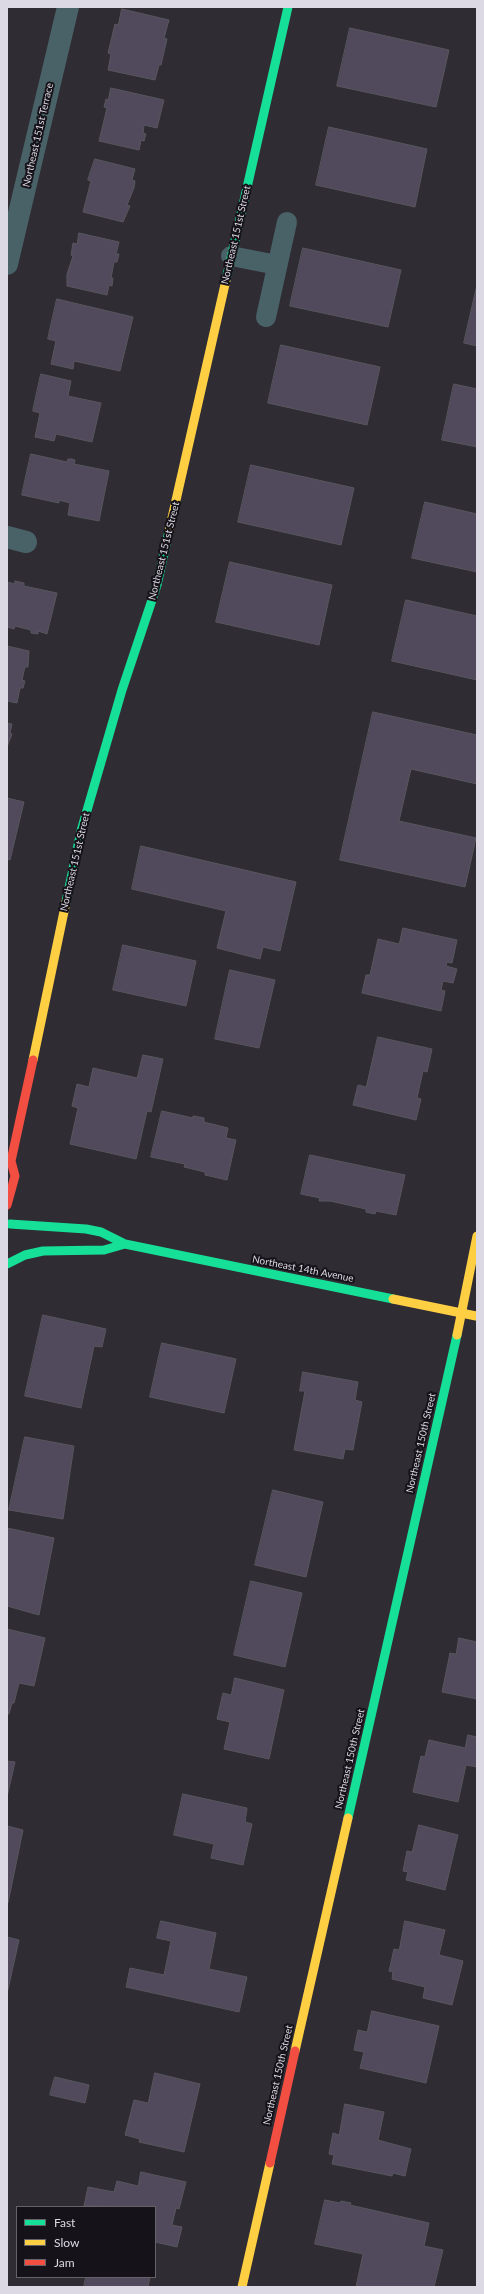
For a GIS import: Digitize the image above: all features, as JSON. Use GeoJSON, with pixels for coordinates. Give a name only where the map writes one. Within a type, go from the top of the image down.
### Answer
{"type":"FeatureCollection","features":[{"type":"Feature","properties":{"kind":"street","name":"Northeast 151st Terrace"},"geometry":{"type":"LineString","coordinates":[[7,264],[68,7]]}},
{"type":"Feature","properties":{"kind":"street","name":"Northeast 151st Street"},"geometry":{"type":"LineString","coordinates":[[7,1205],[15,1176],[9,1162],[80,831],[122,690],[157,585],[288,7]]}},
{"type":"Feature","properties":{"kind":"street","name":"Northeast 14th Avenue"},"geometry":{"type":"LineString","coordinates":[[10,1225],[22,1223],[86,1229],[101,1232],[125,1244],[477,1316]]}},
{"type":"Feature","properties":{"kind":"street","name":"Northeast 150th Street"},"geometry":{"type":"LineString","coordinates":[[242,2287],[462,1312],[477,1236]]}},
{"type":"Feature","properties":{"kind":"street","name":"Northeast 14th Avenue"},"geometry":{"type":"LineString","coordinates":[[7,1264],[25,1255],[43,1251],[104,1250],[125,1244]]}},
{"type":"Feature","properties":{"kind":"street"},"geometry":{"type":"LineString","coordinates":[[7,1264],[12,1252]]}},
{"type":"Feature","properties":{"kind":"lane"},"geometry":{"type":"LineString","coordinates":[[266,316],[287,222]]}},
{"type":"Feature","properties":{"kind":"lane"},"geometry":{"type":"LineString","coordinates":[[231,256],[277,265]]}},
{"type":"Feature","properties":{"kind":"building"},"geometry":{"type":"Polygon","coordinates":[[[122,9],[169,20],[164,38],[167,39],[161,65],[159,65],[155,80],[108,70],[111,54],[108,53],[115,24],[118,25],[122,9]]]}},
{"type":"Feature","properties":{"kind":"building"},"geometry":{"type":"Polygon","coordinates":[[[350,28],[449,50],[436,107],[337,86],[350,28]]]}},
{"type":"Feature","properties":{"kind":"building"},"geometry":{"type":"Polygon","coordinates":[[[111,88],[164,100],[157,128],[144,125],[143,133],[146,134],[144,141],[141,140],[139,150],[99,141],[107,108],[104,107],[106,99],[108,100],[111,88]]]}},
{"type":"Feature","properties":{"kind":"building"},"geometry":{"type":"Polygon","coordinates":[[[329,127],[427,149],[415,207],[316,185],[329,127]]]}},
{"type":"Feature","properties":{"kind":"building"},"geometry":{"type":"Polygon","coordinates":[[[95,159],[135,169],[132,180],[135,181],[134,188],[127,205],[130,206],[123,222],[83,212],[91,181],[88,180],[95,159]]]}},
{"type":"Feature","properties":{"kind":"building"},"geometry":{"type":"Polygon","coordinates":[[[79,233],[119,242],[116,254],[119,254],[117,262],[114,262],[111,278],[113,278],[112,286],[109,285],[107,295],[67,286],[67,274],[73,256],[71,255],[73,243],[77,244],[79,233]]]}},
{"type":"Feature","properties":{"kind":"building"},"geometry":{"type":"Polygon","coordinates":[[[303,248],[401,270],[388,327],[290,306],[303,248]]]}},
{"type":"Feature","properties":{"kind":"building"},"geometry":{"type":"Polygon","coordinates":[[[477,285],[477,346],[464,343],[477,285]]]}},
{"type":"Feature","properties":{"kind":"building"},"geometry":{"type":"Polygon","coordinates":[[[57,299],[133,317],[120,371],[74,361],[73,369],[51,364],[56,341],[48,339],[57,299]]]}},
{"type":"Feature","properties":{"kind":"building"},"geometry":{"type":"Polygon","coordinates":[[[281,345],[380,367],[367,425],[268,403],[281,345]]]}},
{"type":"Feature","properties":{"kind":"building"},"geometry":{"type":"Polygon","coordinates":[[[41,374],[71,381],[68,396],[101,403],[92,442],[56,434],[54,441],[35,437],[40,413],[33,411],[41,374]]]}},
{"type":"Feature","properties":{"kind":"building"},"geometry":{"type":"Polygon","coordinates":[[[454,384],[477,389],[477,447],[442,440],[454,384]]]}},
{"type":"Feature","properties":{"kind":"building"},"geometry":{"type":"Polygon","coordinates":[[[31,454],[67,462],[68,459],[72,459],[75,460],[74,464],[109,471],[99,521],[68,515],[70,503],[59,500],[59,503],[22,495],[31,454]]]}},
{"type":"Feature","properties":{"kind":"building"},"geometry":{"type":"Polygon","coordinates":[[[251,465],[354,488],[341,545],[238,522],[251,465]]]}},
{"type":"Feature","properties":{"kind":"building"},"geometry":{"type":"Polygon","coordinates":[[[425,502],[477,514],[477,572],[412,558],[425,502]]]}},
{"type":"Feature","properties":{"kind":"building"},"geometry":{"type":"Polygon","coordinates":[[[230,562],[332,585],[319,645],[216,622],[230,562]]]}},
{"type":"Feature","properties":{"kind":"building"},"geometry":{"type":"Polygon","coordinates":[[[15,581],[24,583],[24,586],[57,593],[47,634],[38,631],[38,634],[31,633],[31,630],[15,626],[14,629],[7,627],[7,582],[15,584],[15,581]]]}},
{"type":"Feature","properties":{"kind":"building"},"geometry":{"type":"Polygon","coordinates":[[[406,600],[477,616],[477,680],[392,661],[406,600]]]}},
{"type":"Feature","properties":{"kind":"building"},"geometry":{"type":"Polygon","coordinates":[[[7,646],[29,651],[28,667],[25,667],[22,680],[25,681],[23,688],[20,688],[17,703],[7,701],[7,646]]]}},
{"type":"Feature","properties":{"kind":"building"},"geometry":{"type":"Polygon","coordinates":[[[373,712],[477,735],[477,784],[411,769],[399,821],[476,838],[465,887],[340,860],[373,712]]]}},
{"type":"Feature","properties":{"kind":"building"},"geometry":{"type":"Polygon","coordinates":[[[7,723],[12,724],[10,733],[12,734],[7,747],[7,723]]]}},
{"type":"Feature","properties":{"kind":"building"},"geometry":{"type":"Polygon","coordinates":[[[7,798],[24,802],[10,860],[7,859],[7,798]]]}},
{"type":"Feature","properties":{"kind":"building"},"geometry":{"type":"Polygon","coordinates":[[[141,846],[296,882],[280,951],[263,947],[260,959],[217,948],[226,911],[132,889],[141,846]]]}},
{"type":"Feature","properties":{"kind":"building"},"geometry":{"type":"Polygon","coordinates":[[[403,928],[457,940],[452,963],[447,962],[446,966],[457,969],[453,983],[443,981],[441,990],[445,991],[441,1011],[362,993],[366,975],[370,975],[378,939],[399,944],[403,928]]]}},
{"type":"Feature","properties":{"kind":"building"},"geometry":{"type":"Polygon","coordinates":[[[123,945],[196,961],[186,1006],[113,990],[123,945]]]}},
{"type":"Feature","properties":{"kind":"building"},"geometry":{"type":"Polygon","coordinates":[[[230,970],[275,980],[259,1048],[215,1039],[230,970]]]}},
{"type":"Feature","properties":{"kind":"building"},"geometry":{"type":"Polygon","coordinates":[[[378,1037],[432,1049],[427,1072],[423,1071],[417,1098],[421,1099],[416,1120],[353,1105],[358,1085],[366,1087],[378,1037]]]}},
{"type":"Feature","properties":{"kind":"building"},"geometry":{"type":"Polygon","coordinates":[[[143,1055],[163,1059],[151,1112],[147,1111],[136,1159],[70,1144],[78,1108],[72,1106],[77,1084],[89,1087],[93,1068],[137,1078],[143,1055]]]}},
{"type":"Feature","properties":{"kind":"building"},"geometry":{"type":"Polygon","coordinates":[[[162,1111],[193,1118],[193,1116],[204,1118],[204,1122],[228,1128],[226,1138],[236,1140],[227,1180],[205,1175],[205,1172],[184,1167],[185,1164],[151,1157],[162,1111]]]}},
{"type":"Feature","properties":{"kind":"building"},"geometry":{"type":"Polygon","coordinates":[[[310,1155],[405,1175],[396,1215],[376,1211],[375,1214],[366,1212],[366,1209],[330,1201],[319,1201],[320,1198],[301,1194],[310,1155]]]}},
{"type":"Feature","properties":{"kind":"building"},"geometry":{"type":"Polygon","coordinates":[[[43,1315],[106,1329],[102,1347],[94,1346],[81,1408],[25,1396],[43,1315]]]}},
{"type":"Feature","properties":{"kind":"building"},"geometry":{"type":"Polygon","coordinates":[[[162,1343],[236,1359],[224,1413],[150,1397],[162,1343]]]}},
{"type":"Feature","properties":{"kind":"building"},"geometry":{"type":"Polygon","coordinates":[[[303,1372],[358,1382],[355,1400],[362,1402],[353,1450],[345,1449],[343,1459],[294,1450],[305,1391],[300,1391],[303,1372]]]}},
{"type":"Feature","properties":{"kind":"building"},"geometry":{"type":"Polygon","coordinates":[[[25,1437],[74,1446],[63,1519],[9,1510],[25,1437]]]}},
{"type":"Feature","properties":{"kind":"building"},"geometry":{"type":"Polygon","coordinates":[[[273,1490],[323,1502],[306,1577],[255,1565],[273,1490]]]}},
{"type":"Feature","properties":{"kind":"building"},"geometry":{"type":"Polygon","coordinates":[[[7,1528],[54,1538],[39,1615],[7,1606],[7,1528]]]}},
{"type":"Feature","properties":{"kind":"building"},"geometry":{"type":"Polygon","coordinates":[[[251,1581],[302,1593],[285,1667],[234,1655],[251,1581]]]}},
{"type":"Feature","properties":{"kind":"building"},"geometry":{"type":"Polygon","coordinates":[[[7,1629],[45,1638],[34,1686],[19,1683],[14,1703],[12,1703],[9,1714],[7,1714],[7,1629]]]}},
{"type":"Feature","properties":{"kind":"building"},"geometry":{"type":"Polygon","coordinates":[[[459,1638],[477,1642],[477,1699],[442,1692],[450,1653],[456,1654],[459,1638]]]}},
{"type":"Feature","properties":{"kind":"building"},"geometry":{"type":"Polygon","coordinates":[[[235,1678],[284,1690],[269,1759],[224,1749],[230,1722],[217,1719],[223,1693],[231,1695],[235,1678]]]}},
{"type":"Feature","properties":{"kind":"building"},"geometry":{"type":"Polygon","coordinates":[[[468,1735],[477,1737],[477,1767],[466,1765],[458,1802],[413,1792],[421,1756],[425,1757],[429,1740],[465,1748],[468,1735]]]}},
{"type":"Feature","properties":{"kind":"building"},"geometry":{"type":"Polygon","coordinates":[[[7,1761],[15,1762],[7,1797],[7,1761]]]}},
{"type":"Feature","properties":{"kind":"building"},"geometry":{"type":"Polygon","coordinates":[[[183,1794],[247,1808],[245,1822],[252,1824],[243,1865],[211,1858],[214,1844],[174,1835],[183,1794]]]}},
{"type":"Feature","properties":{"kind":"building"},"geometry":{"type":"Polygon","coordinates":[[[419,1825],[458,1835],[445,1890],[406,1880],[408,1872],[403,1871],[407,1851],[412,1852],[419,1825]]]}},
{"type":"Feature","properties":{"kind":"building"},"geometry":{"type":"Polygon","coordinates":[[[7,1826],[23,1830],[8,1903],[7,1903],[7,1826]]]}},
{"type":"Feature","properties":{"kind":"building"},"geometry":{"type":"Polygon","coordinates":[[[161,1921],[216,1933],[209,1969],[247,1977],[239,2012],[126,1987],[130,1968],[164,1975],[171,1941],[157,1938],[161,1921]]]}},
{"type":"Feature","properties":{"kind":"building"},"geometry":{"type":"Polygon","coordinates":[[[405,1921],[445,1930],[439,1955],[463,1961],[452,2005],[423,1998],[425,1987],[392,1979],[393,1972],[389,1971],[394,1949],[399,1950],[405,1921]]]}},
{"type":"Feature","properties":{"kind":"building"},"geometry":{"type":"Polygon","coordinates":[[[7,1937],[19,1940],[7,1994],[7,1937]]]}},
{"type":"Feature","properties":{"kind":"building"},"geometry":{"type":"Polygon","coordinates":[[[372,2011],[439,2026],[426,2083],[360,2068],[364,2052],[354,2050],[358,2030],[367,2032],[372,2011]]]}},
{"type":"Feature","properties":{"kind":"building"},"geometry":{"type":"Polygon","coordinates":[[[155,2073],[200,2084],[184,2152],[139,2142],[140,2139],[125,2135],[134,2100],[148,2103],[155,2073]]]}},
{"type":"Feature","properties":{"kind":"building"},"geometry":{"type":"Polygon","coordinates":[[[55,2077],[89,2085],[85,2103],[50,2095],[55,2077]]]}},
{"type":"Feature","properties":{"kind":"building"},"geometry":{"type":"Polygon","coordinates":[[[345,2104],[384,2112],[378,2140],[411,2149],[405,2176],[393,2173],[392,2176],[332,2164],[334,2155],[329,2154],[333,2133],[339,2135],[345,2104]]]}},
{"type":"Feature","properties":{"kind":"building"},"geometry":{"type":"Polygon","coordinates":[[[141,2172],[186,2182],[179,2209],[176,2208],[172,2225],[182,2227],[177,2247],[156,2242],[156,2206],[84,2206],[88,2187],[114,2192],[117,2181],[138,2186],[141,2172]]]}},
{"type":"Feature","properties":{"kind":"building"},"geometry":{"type":"Polygon","coordinates":[[[325,2200],[340,2203],[341,2201],[351,2203],[350,2205],[429,2223],[424,2246],[443,2250],[434,2287],[356,2287],[363,2254],[315,2244],[325,2200]]]}},
{"type":"Feature","properties":{"kind":"building"},"geometry":{"type":"Polygon","coordinates":[[[86,2278],[150,2278],[148,2287],[84,2287],[86,2278]]]}},
{"type":"Feature","properties":{"kind":"traffic: fast"},"geometry":{"type":"LineString","coordinates":[[226,280],[288,7]]}},
{"type":"Feature","properties":{"kind":"traffic: fast"},"geometry":{"type":"LineString","coordinates":[[66,902],[81,831],[122,690],[157,585],[169,531]]}},
{"type":"Feature","properties":{"kind":"traffic: fast"},"geometry":{"type":"LineString","coordinates":[[10,1224],[86,1229],[101,1232],[125,1244],[393,1299]]}},
{"type":"Feature","properties":{"kind":"traffic: fast"},"geometry":{"type":"LineString","coordinates":[[7,1264],[25,1255],[43,1251],[104,1250],[125,1244]]}},
{"type":"Feature","properties":{"kind":"traffic: fast"},"geometry":{"type":"LineString","coordinates":[[348,1818],[457,1335]]}},
{"type":"Feature","properties":{"kind":"traffic: slow"},"geometry":{"type":"LineString","coordinates":[[169,531],[226,280]]}},
{"type":"Feature","properties":{"kind":"traffic: slow"},"geometry":{"type":"LineString","coordinates":[[33,1060],[66,902]]}},
{"type":"Feature","properties":{"kind":"traffic: slow"},"geometry":{"type":"LineString","coordinates":[[457,1335],[477,1236]]}},
{"type":"Feature","properties":{"kind":"traffic: slow"},"geometry":{"type":"LineString","coordinates":[[393,1299],[476,1316]]}},
{"type":"Feature","properties":{"kind":"traffic: slow"},"geometry":{"type":"LineString","coordinates":[[295,2051],[348,1818]]}},
{"type":"Feature","properties":{"kind":"traffic: slow"},"geometry":{"type":"LineString","coordinates":[[242,2287],[270,2163]]}},
{"type":"Feature","properties":{"kind":"traffic: jam"},"geometry":{"type":"LineString","coordinates":[[7,1205],[15,1176],[11,1161],[33,1060]]}},
{"type":"Feature","properties":{"kind":"traffic: jam"},"geometry":{"type":"LineString","coordinates":[[270,2163],[295,2051]]}}]}
